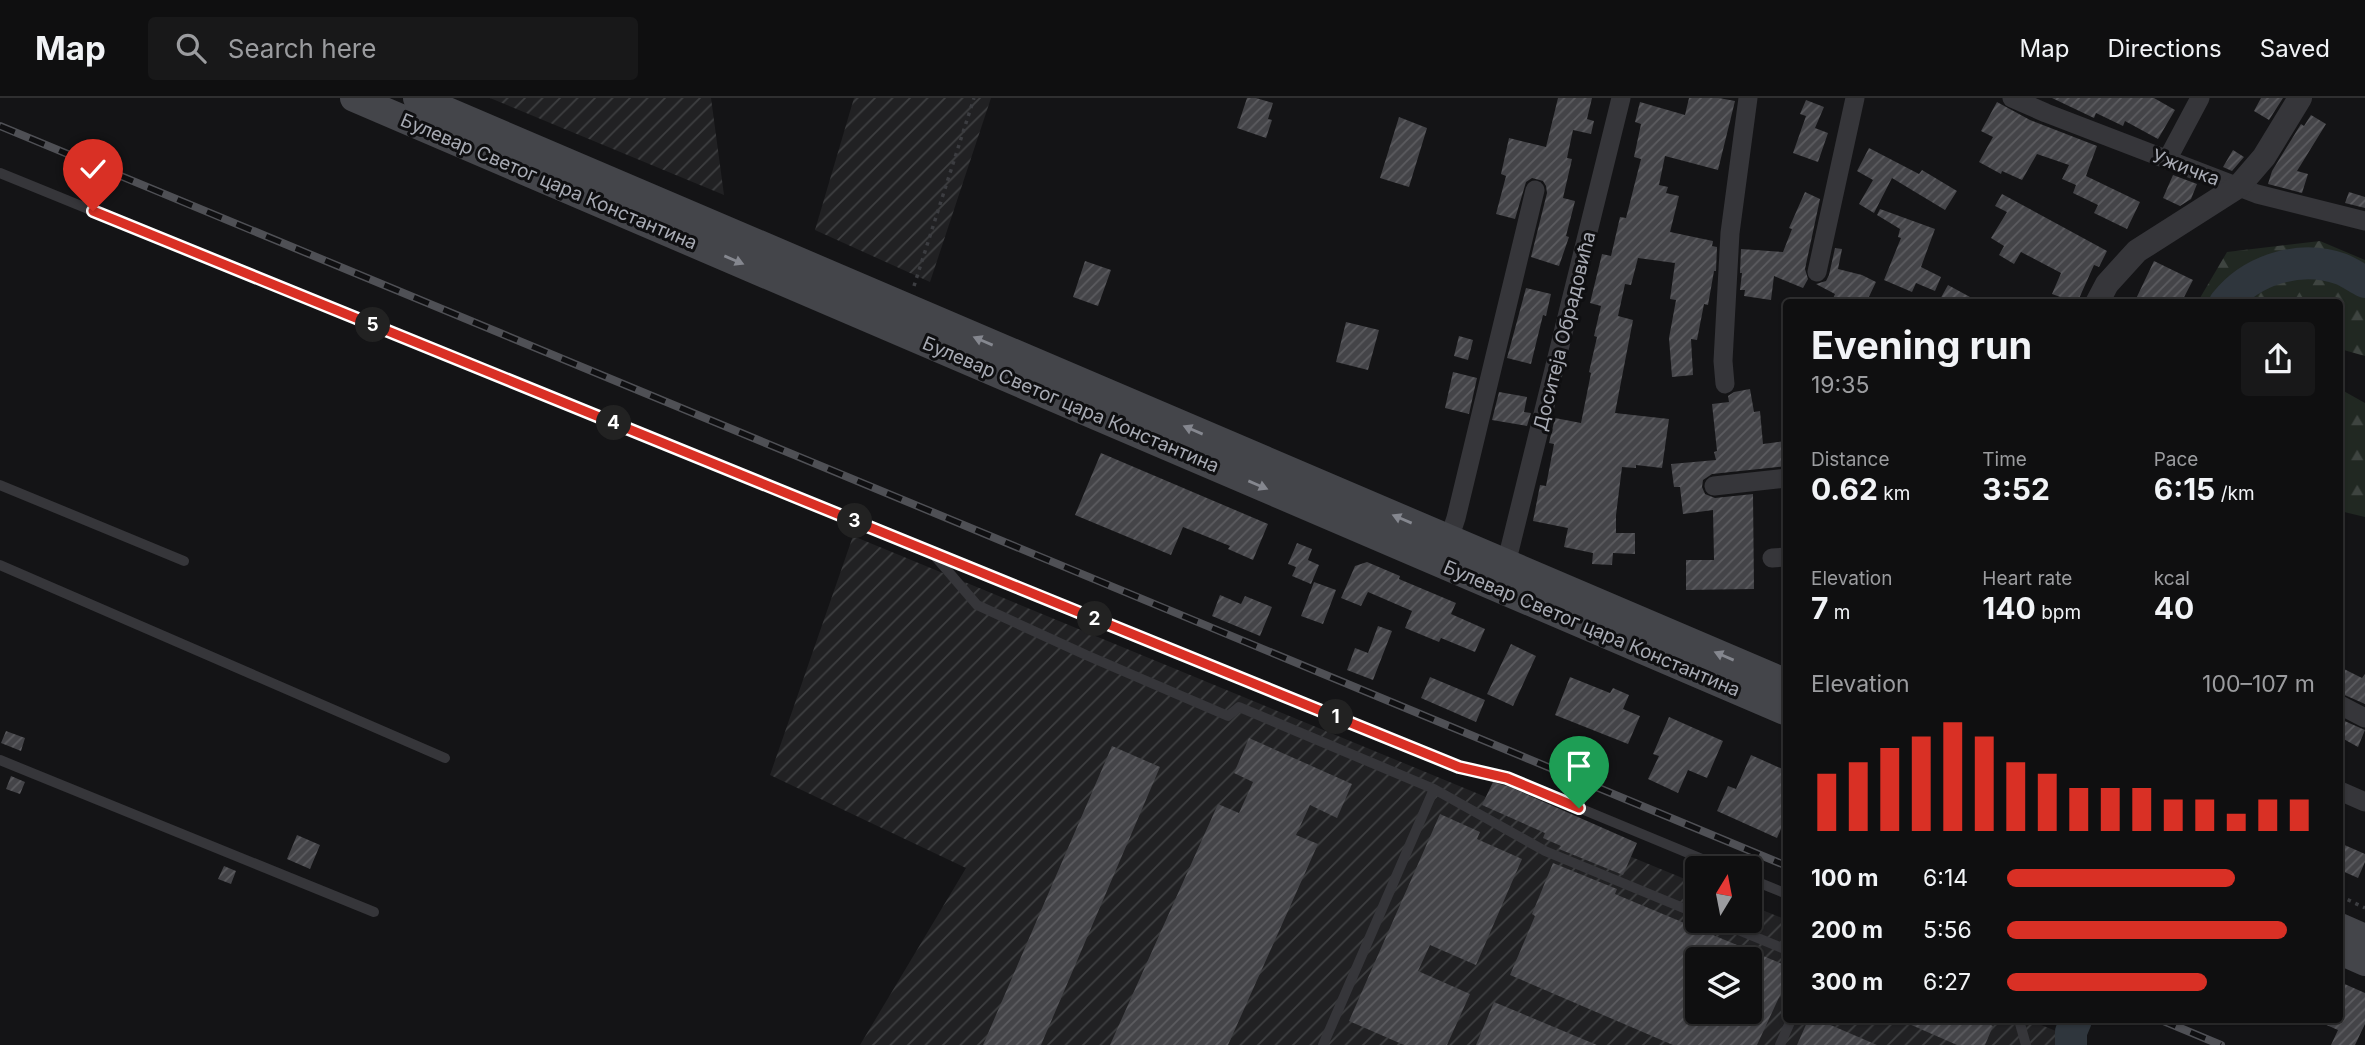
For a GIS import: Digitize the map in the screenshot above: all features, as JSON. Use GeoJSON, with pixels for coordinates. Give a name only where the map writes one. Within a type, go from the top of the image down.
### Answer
{"type":"FeatureCollection","features":[{"type":"Feature","properties":{"kind":"main road","name":"Булевар Светог цара Константина"},"geometry":{"type":"LineString","coordinates":[[354,98],[1783,710]]}},
{"type":"Feature","properties":{"kind":"main road","name":"Булевар Светог цара Константина"},"geometry":{"type":"LineString","coordinates":[[417,98],[1783,681]]}},
{"type":"Feature","properties":{"kind":"main road"},"geometry":{"type":"LineString","coordinates":[[2343,928],[2365,938]]}},
{"type":"Feature","properties":{"kind":"main road"},"geometry":{"type":"LineString","coordinates":[[2343,952],[2365,962]]}},
{"type":"Feature","properties":{"kind":"street","name":"Доситеја Обрадовића"},"geometry":{"type":"LineString","coordinates":[[1506,564],[1621,98]]}},
{"type":"Feature","properties":{"kind":"street"},"geometry":{"type":"LineString","coordinates":[[1725,384],[1723,361],[1730,233],[1748,98]]}},
{"type":"Feature","properties":{"kind":"street"},"geometry":{"type":"LineString","coordinates":[[1817,272],[1856,98]]}},
{"type":"Feature","properties":{"kind":"street","name":"Ужичка"},"geometry":{"type":"LineString","coordinates":[[2012,98],[2049,105],[2167,160],[2257,194],[2365,221]]}},
{"type":"Feature","properties":{"kind":"street"},"geometry":{"type":"LineString","coordinates":[[2167,160],[2200,98]]}},
{"type":"Feature","properties":{"kind":"street"},"geometry":{"type":"LineString","coordinates":[[2099,299],[2108,284],[2137,251],[2239,186],[2264,157],[2300,98]]}},
{"type":"Feature","properties":{"kind":"street"},"geometry":{"type":"LineString","coordinates":[[1449,539],[1535,190]]}},
{"type":"Feature","properties":{"kind":"street"},"geometry":{"type":"LineString","coordinates":[[1714,486],[1783,478]]}},
{"type":"Feature","properties":{"kind":"street"},"geometry":{"type":"LineString","coordinates":[[2343,707],[2365,718]]}},
{"type":"Feature","properties":{"kind":"street"},"geometry":{"type":"LineString","coordinates":[[2343,791],[2365,802]]}},
{"type":"Feature","properties":{"kind":"lane"},"geometry":{"type":"LineString","coordinates":[[0,173],[1459,767],[1507,778],[1695,856]]}},
{"type":"Feature","properties":{"kind":"lane"},"geometry":{"type":"LineString","coordinates":[[0,485],[184,561]]}},
{"type":"Feature","properties":{"kind":"lane"},"geometry":{"type":"LineString","coordinates":[[931,552],[977,605],[1086,656],[1228,716],[1239,707],[1433,789],[1545,851],[1685,909]]}},
{"type":"Feature","properties":{"kind":"lane"},"geometry":{"type":"LineString","coordinates":[[0,565],[445,758]]}},
{"type":"Feature","properties":{"kind":"lane"},"geometry":{"type":"LineString","coordinates":[[0,760],[374,912]]}},
{"type":"Feature","properties":{"kind":"lane"},"geometry":{"type":"LineString","coordinates":[[1323,1045],[1433,789]]}},
{"type":"Feature","properties":{"kind":"lane"},"geometry":{"type":"LineString","coordinates":[[1762,884],[1783,892]]}},
{"type":"Feature","properties":{"kind":"lane"},"geometry":{"type":"LineString","coordinates":[[1746,933],[1783,948]]}},
{"type":"Feature","properties":{"kind":"lane"},"geometry":{"type":"LineString","coordinates":[[1780,1045],[1790,1023]]}},
{"type":"Feature","properties":{"kind":"lane"},"geometry":{"type":"LineString","coordinates":[[2020,1023],[2026,1045]]}},
{"type":"Feature","properties":{"kind":"path"},"geometry":{"type":"LineString","coordinates":[[906,308],[974,98]]}},
{"type":"Feature","properties":{"kind":"path"},"geometry":{"type":"LineString","coordinates":[[2343,897],[2365,908]]}},
{"type":"Feature","properties":{"kind":"shaded area"},"geometry":{"type":"Polygon","coordinates":[[[490,98],[711,98],[724,195],[490,98]]]}},
{"type":"Feature","properties":{"kind":"shaded area"},"geometry":{"type":"Polygon","coordinates":[[[854,98],[991,98],[930,282],[815,230],[854,98]]]}},
{"type":"Feature","properties":{"kind":"shaded area"},"geometry":{"type":"Polygon","coordinates":[[[853,536],[1685,879],[1685,933],[1762,933],[1762,910],[1783,918],[1783,1023],[2036,1023],[2056,1031],[2056,1045],[860,1045],[966,868],[770,775],[853,536]]]}},
{"type":"Feature","properties":{"kind":"green space"},"geometry":{"type":"Polygon","coordinates":[[[2320,241],[2365,260],[2365,356],[2343,350],[2343,299],[2199,299],[2227,252],[2320,241]]]}},
{"type":"Feature","properties":{"kind":"green space"},"geometry":{"type":"Polygon","coordinates":[[[2343,391],[2365,403],[2365,517],[2343,512],[2343,391]]]}},
{"type":"Feature","properties":{"kind":"building"},"geometry":{"type":"Polygon","coordinates":[[[1247,98],[1273,103],[1268,119],[1272,120],[1266,138],[1237,128],[1247,98]]]}},
{"type":"Feature","properties":{"kind":"building"},"geometry":{"type":"Polygon","coordinates":[[[1558,98],[1592,98],[1587,119],[1594,121],[1591,134],[1573,130],[1567,158],[1572,159],[1563,198],[1575,201],[1566,236],[1569,237],[1559,266],[1531,257],[1547,193],[1543,181],[1532,178],[1526,182],[1515,219],[1496,214],[1506,176],[1501,174],[1509,138],[1546,147],[1558,98]]]}},
{"type":"Feature","properties":{"kind":"building"},"geometry":{"type":"Polygon","coordinates":[[[1689,98],[1735,101],[1718,170],[1665,156],[1659,185],[1668,187],[1666,193],[1679,196],[1670,232],[1713,241],[1712,246],[1717,247],[1716,271],[1708,305],[1704,304],[1697,340],[1691,339],[1693,375],[1672,377],[1669,338],[1676,300],[1670,299],[1675,263],[1638,258],[1631,285],[1625,284],[1618,316],[1633,320],[1615,413],[1669,419],[1662,468],[1636,465],[1636,468],[1622,467],[1616,533],[1635,533],[1635,554],[1613,553],[1612,565],[1592,564],[1593,553],[1564,547],[1568,528],[1533,521],[1540,485],[1546,486],[1554,444],[1549,443],[1555,418],[1581,423],[1601,306],[1590,303],[1602,254],[1611,256],[1620,217],[1626,218],[1641,159],[1634,157],[1641,124],[1635,122],[1640,102],[1685,115],[1689,98]]]}},
{"type":"Feature","properties":{"kind":"building"},"geometry":{"type":"Polygon","coordinates":[[[2052,98],[2154,98],[2175,110],[2158,139],[2125,121],[2123,126],[2096,113],[2094,118],[2052,98]]]}},
{"type":"Feature","properties":{"kind":"building"},"geometry":{"type":"Polygon","coordinates":[[[2261,98],[2283,98],[2269,120],[2254,111],[2261,98]]]}},
{"type":"Feature","properties":{"kind":"building"},"geometry":{"type":"Polygon","coordinates":[[[1806,100],[1824,107],[1815,128],[1828,133],[1818,162],[1793,153],[1806,116],[1800,114],[1806,100]]]}},
{"type":"Feature","properties":{"kind":"building"},"geometry":{"type":"Polygon","coordinates":[[[1997,102],[2030,120],[2097,146],[2086,176],[2140,202],[2127,229],[2094,213],[2098,205],[2073,193],[2076,185],[2062,179],[2069,165],[2037,154],[2022,180],[2002,171],[2001,174],[1979,162],[1993,137],[1981,131],[1997,102]]]}},
{"type":"Feature","properties":{"kind":"building"},"geometry":{"type":"Polygon","coordinates":[[[2311,115],[2326,124],[2297,171],[2308,174],[2302,193],[2268,184],[2272,171],[2301,124],[2304,126],[2311,115]]]}},
{"type":"Feature","properties":{"kind":"building"},"geometry":{"type":"Polygon","coordinates":[[[1399,117],[1427,128],[1409,187],[1380,178],[1399,117]]]}},
{"type":"Feature","properties":{"kind":"building"},"geometry":{"type":"Polygon","coordinates":[[[1869,148],[1919,174],[1922,170],[1957,191],[1945,210],[1892,178],[1874,213],[1859,204],[1873,180],[1857,171],[1869,148]]]}},
{"type":"Feature","properties":{"kind":"building"},"geometry":{"type":"Polygon","coordinates":[[[2233,150],[2244,157],[2232,171],[2223,167],[2233,150]]]}},
{"type":"Feature","properties":{"kind":"building"},"geometry":{"type":"Polygon","coordinates":[[[2173,175],[2197,184],[2191,199],[2180,206],[2163,198],[2173,175]]]}},
{"type":"Feature","properties":{"kind":"building"},"geometry":{"type":"Polygon","coordinates":[[[1805,192],[1820,199],[1805,269],[1808,279],[1803,288],[1774,276],[1771,300],[1744,296],[1745,290],[1740,290],[1741,249],[1783,252],[1792,229],[1789,228],[1805,192]]]}},
{"type":"Feature","properties":{"kind":"building"},"geometry":{"type":"Polygon","coordinates":[[[2349,192],[2365,197],[2365,208],[2345,203],[2349,192]]]}},
{"type":"Feature","properties":{"kind":"building"},"geometry":{"type":"Polygon","coordinates":[[[2002,194],[2107,251],[2099,267],[2094,265],[2079,299],[2066,299],[2052,294],[2061,273],[2021,252],[2014,264],[1999,255],[2004,246],[1991,238],[2007,212],[1995,206],[2002,194]]]}},
{"type":"Feature","properties":{"kind":"building"},"geometry":{"type":"Polygon","coordinates":[[[1880,209],[1935,229],[1921,267],[1941,277],[1935,291],[1916,283],[1912,292],[1884,280],[1901,238],[1898,237],[1900,229],[1877,215],[1880,209]]]}},
{"type":"Feature","properties":{"kind":"building"},"geometry":{"type":"Polygon","coordinates":[[[1835,248],[1842,249],[1838,269],[1876,282],[1868,299],[1833,299],[1835,294],[1816,284],[1826,281],[1835,248]]]}},
{"type":"Feature","properties":{"kind":"building"},"geometry":{"type":"Polygon","coordinates":[[[1085,261],[1111,270],[1098,306],[1073,297],[1085,261]]]}},
{"type":"Feature","properties":{"kind":"building"},"geometry":{"type":"Polygon","coordinates":[[[2154,261],[2193,280],[2183,299],[2136,299],[2154,261]]]}},
{"type":"Feature","properties":{"kind":"building"},"geometry":{"type":"Polygon","coordinates":[[[1948,285],[1974,299],[1940,299],[1948,285]]]}},
{"type":"Feature","properties":{"kind":"building"},"geometry":{"type":"Polygon","coordinates":[[[1526,288],[1551,294],[1531,364],[1507,358],[1526,288]]]}},
{"type":"Feature","properties":{"kind":"building"},"geometry":{"type":"Polygon","coordinates":[[[1346,322],[1379,330],[1368,370],[1336,362],[1346,322]]]}},
{"type":"Feature","properties":{"kind":"building"},"geometry":{"type":"Polygon","coordinates":[[[1459,336],[1473,340],[1468,360],[1454,356],[1459,336]]]}},
{"type":"Feature","properties":{"kind":"building"},"geometry":{"type":"Polygon","coordinates":[[[1453,372],[1477,378],[1469,414],[1445,408],[1453,372]]]}},
{"type":"Feature","properties":{"kind":"building"},"geometry":{"type":"Polygon","coordinates":[[[1750,389],[1754,412],[1760,411],[1763,444],[1783,441],[1783,466],[1712,474],[1703,480],[1705,494],[1715,498],[1753,494],[1754,589],[1686,590],[1686,560],[1714,560],[1713,510],[1683,514],[1680,487],[1674,487],[1671,464],[1716,460],[1712,404],[1729,402],[1728,396],[1750,389]]]}},
{"type":"Feature","properties":{"kind":"building"},"geometry":{"type":"Polygon","coordinates":[[[1499,392],[1527,397],[1524,412],[1531,413],[1527,426],[1492,420],[1499,392]]]}},
{"type":"Feature","properties":{"kind":"building"},"geometry":{"type":"Polygon","coordinates":[[[1101,453],[1268,524],[1253,560],[1228,549],[1230,546],[1183,527],[1171,555],[1075,515],[1101,453]]]}},
{"type":"Feature","properties":{"kind":"building"},"geometry":{"type":"Polygon","coordinates":[[[1297,543],[1312,549],[1308,560],[1319,565],[1311,584],[1292,576],[1296,567],[1288,564],[1297,543]]]}},
{"type":"Feature","properties":{"kind":"building"},"geometry":{"type":"Polygon","coordinates":[[[1367,562],[1456,603],[1451,614],[1485,629],[1475,652],[1441,638],[1439,642],[1405,628],[1412,611],[1368,592],[1361,606],[1341,598],[1355,566],[1367,562]]]}},
{"type":"Feature","properties":{"kind":"building"},"geometry":{"type":"Polygon","coordinates":[[[1314,582],[1336,590],[1323,624],[1301,616],[1314,582]]]}},
{"type":"Feature","properties":{"kind":"building"},"geometry":{"type":"Polygon","coordinates":[[[1220,595],[1241,604],[1245,596],[1272,607],[1260,636],[1212,616],[1220,595]]]}},
{"type":"Feature","properties":{"kind":"building"},"geometry":{"type":"Polygon","coordinates":[[[1378,626],[1392,631],[1373,680],[1347,670],[1355,648],[1368,653],[1378,626]]]}},
{"type":"Feature","properties":{"kind":"building"},"geometry":{"type":"Polygon","coordinates":[[[1511,644],[1536,656],[1513,706],[1487,694],[1511,644]]]}},
{"type":"Feature","properties":{"kind":"building"},"geometry":{"type":"Polygon","coordinates":[[[2343,668],[2362,678],[2365,674],[2365,704],[2343,694],[2343,668]]]}},
{"type":"Feature","properties":{"kind":"building"},"geometry":{"type":"Polygon","coordinates":[[[1430,677],[1485,700],[1476,722],[1421,698],[1430,677]]]}},
{"type":"Feature","properties":{"kind":"building"},"geometry":{"type":"Polygon","coordinates":[[[1570,677],[1610,693],[1613,688],[1629,695],[1623,709],[1640,716],[1628,744],[1555,715],[1570,677]]]}},
{"type":"Feature","properties":{"kind":"building"},"geometry":{"type":"Polygon","coordinates":[[[1669,717],[1723,741],[1707,778],[1688,770],[1678,793],[1648,779],[1659,756],[1653,754],[1669,717]]]}},
{"type":"Feature","properties":{"kind":"building"},"geometry":{"type":"Polygon","coordinates":[[[2343,720],[2365,730],[2358,747],[2343,739],[2343,720]]]}},
{"type":"Feature","properties":{"kind":"building"},"geometry":{"type":"Polygon","coordinates":[[[6,731],[25,738],[21,751],[1,743],[6,731]]]}},
{"type":"Feature","properties":{"kind":"building"},"geometry":{"type":"Polygon","coordinates":[[[1249,738],[1352,784],[1337,818],[1310,805],[1296,835],[1318,844],[1228,1045],[1110,1045],[1218,804],[1239,813],[1253,782],[1234,773],[1249,738]]]}},
{"type":"Feature","properties":{"kind":"building"},"geometry":{"type":"Polygon","coordinates":[[[1112,746],[1160,767],[1041,1045],[983,1045],[1112,746]]]}},
{"type":"Feature","properties":{"kind":"building"},"geometry":{"type":"Polygon","coordinates":[[[1751,755],[1783,769],[1783,824],[1777,838],[1717,811],[1728,786],[1736,789],[1751,755]]]}},
{"type":"Feature","properties":{"kind":"building"},"geometry":{"type":"Polygon","coordinates":[[[11,776],[25,782],[20,794],[6,789],[11,776]]]}},
{"type":"Feature","properties":{"kind":"building"},"geometry":{"type":"Polygon","coordinates":[[[1493,782],[1637,843],[1623,875],[1559,849],[1561,846],[1543,838],[1545,833],[1482,805],[1493,782]]]}},
{"type":"Feature","properties":{"kind":"building"},"geometry":{"type":"Polygon","coordinates":[[[1440,814],[1480,832],[1477,839],[1522,859],[1476,965],[1430,945],[1418,971],[1470,994],[1447,1045],[1404,1045],[1349,1021],[1440,814]]]}},
{"type":"Feature","properties":{"kind":"building"},"geometry":{"type":"Polygon","coordinates":[[[297,835],[320,845],[310,869],[287,859],[297,835]]]}},
{"type":"Feature","properties":{"kind":"building"},"geometry":{"type":"Polygon","coordinates":[[[2343,844],[2365,854],[2365,862],[2358,878],[2343,871],[2343,844]]]}},
{"type":"Feature","properties":{"kind":"building"},"geometry":{"type":"Polygon","coordinates":[[[1553,863],[1617,889],[1615,894],[1685,923],[1685,933],[1708,933],[1742,947],[1685,947],[1685,1024],[1762,1024],[1762,956],[1783,964],[1783,989],[1757,1045],[1673,1045],[1510,975],[1535,916],[1532,914],[1553,863]]]}},
{"type":"Feature","properties":{"kind":"building"},"geometry":{"type":"Polygon","coordinates":[[[224,866],[236,871],[231,884],[218,879],[224,866]]]}},
{"type":"Feature","properties":{"kind":"building"},"geometry":{"type":"Polygon","coordinates":[[[2343,983],[2365,993],[2365,1024],[2355,1045],[2331,1045],[2338,1030],[2322,1023],[2343,1023],[2343,983]]]}},
{"type":"Feature","properties":{"kind":"building"},"geometry":{"type":"Polygon","coordinates":[[[1494,1002],[1597,1045],[1476,1045],[1494,1002]]]}},
{"type":"Feature","properties":{"kind":"building"},"geometry":{"type":"Polygon","coordinates":[[[1807,1023],[1826,1023],[1877,1045],[1797,1045],[1807,1023]]]}},
{"type":"Feature","properties":{"kind":"building"},"geometry":{"type":"Polygon","coordinates":[[[1907,1023],[1986,1023],[1993,1026],[1985,1045],[1957,1045],[1907,1023]]]}},
{"type":"Feature","properties":{"kind":"waterway"},"geometry":{"type":"LineString","coordinates":[[2229,299],[2262,274],[2293,264],[2325,265],[2344,270],[2365,282]]}},
{"type":"Feature","properties":{"kind":"waterway"},"geometry":{"type":"LineString","coordinates":[[2071,1045],[2071,1032],[2075,1023]]}},
{"type":"Feature","properties":{"kind":"railway"},"geometry":{"type":"LineString","coordinates":[[0,126],[1783,864]]}},
{"type":"Feature","properties":{"kind":"railway"},"geometry":{"type":"LineString","coordinates":[[2168,1023],[2221,1045]]}},
{"type":"Feature","properties":{"kind":"route"},"geometry":{"type":"LineString","coordinates":[[93,211],[1459,767],[1507,778],[1579,808]]}}]}
